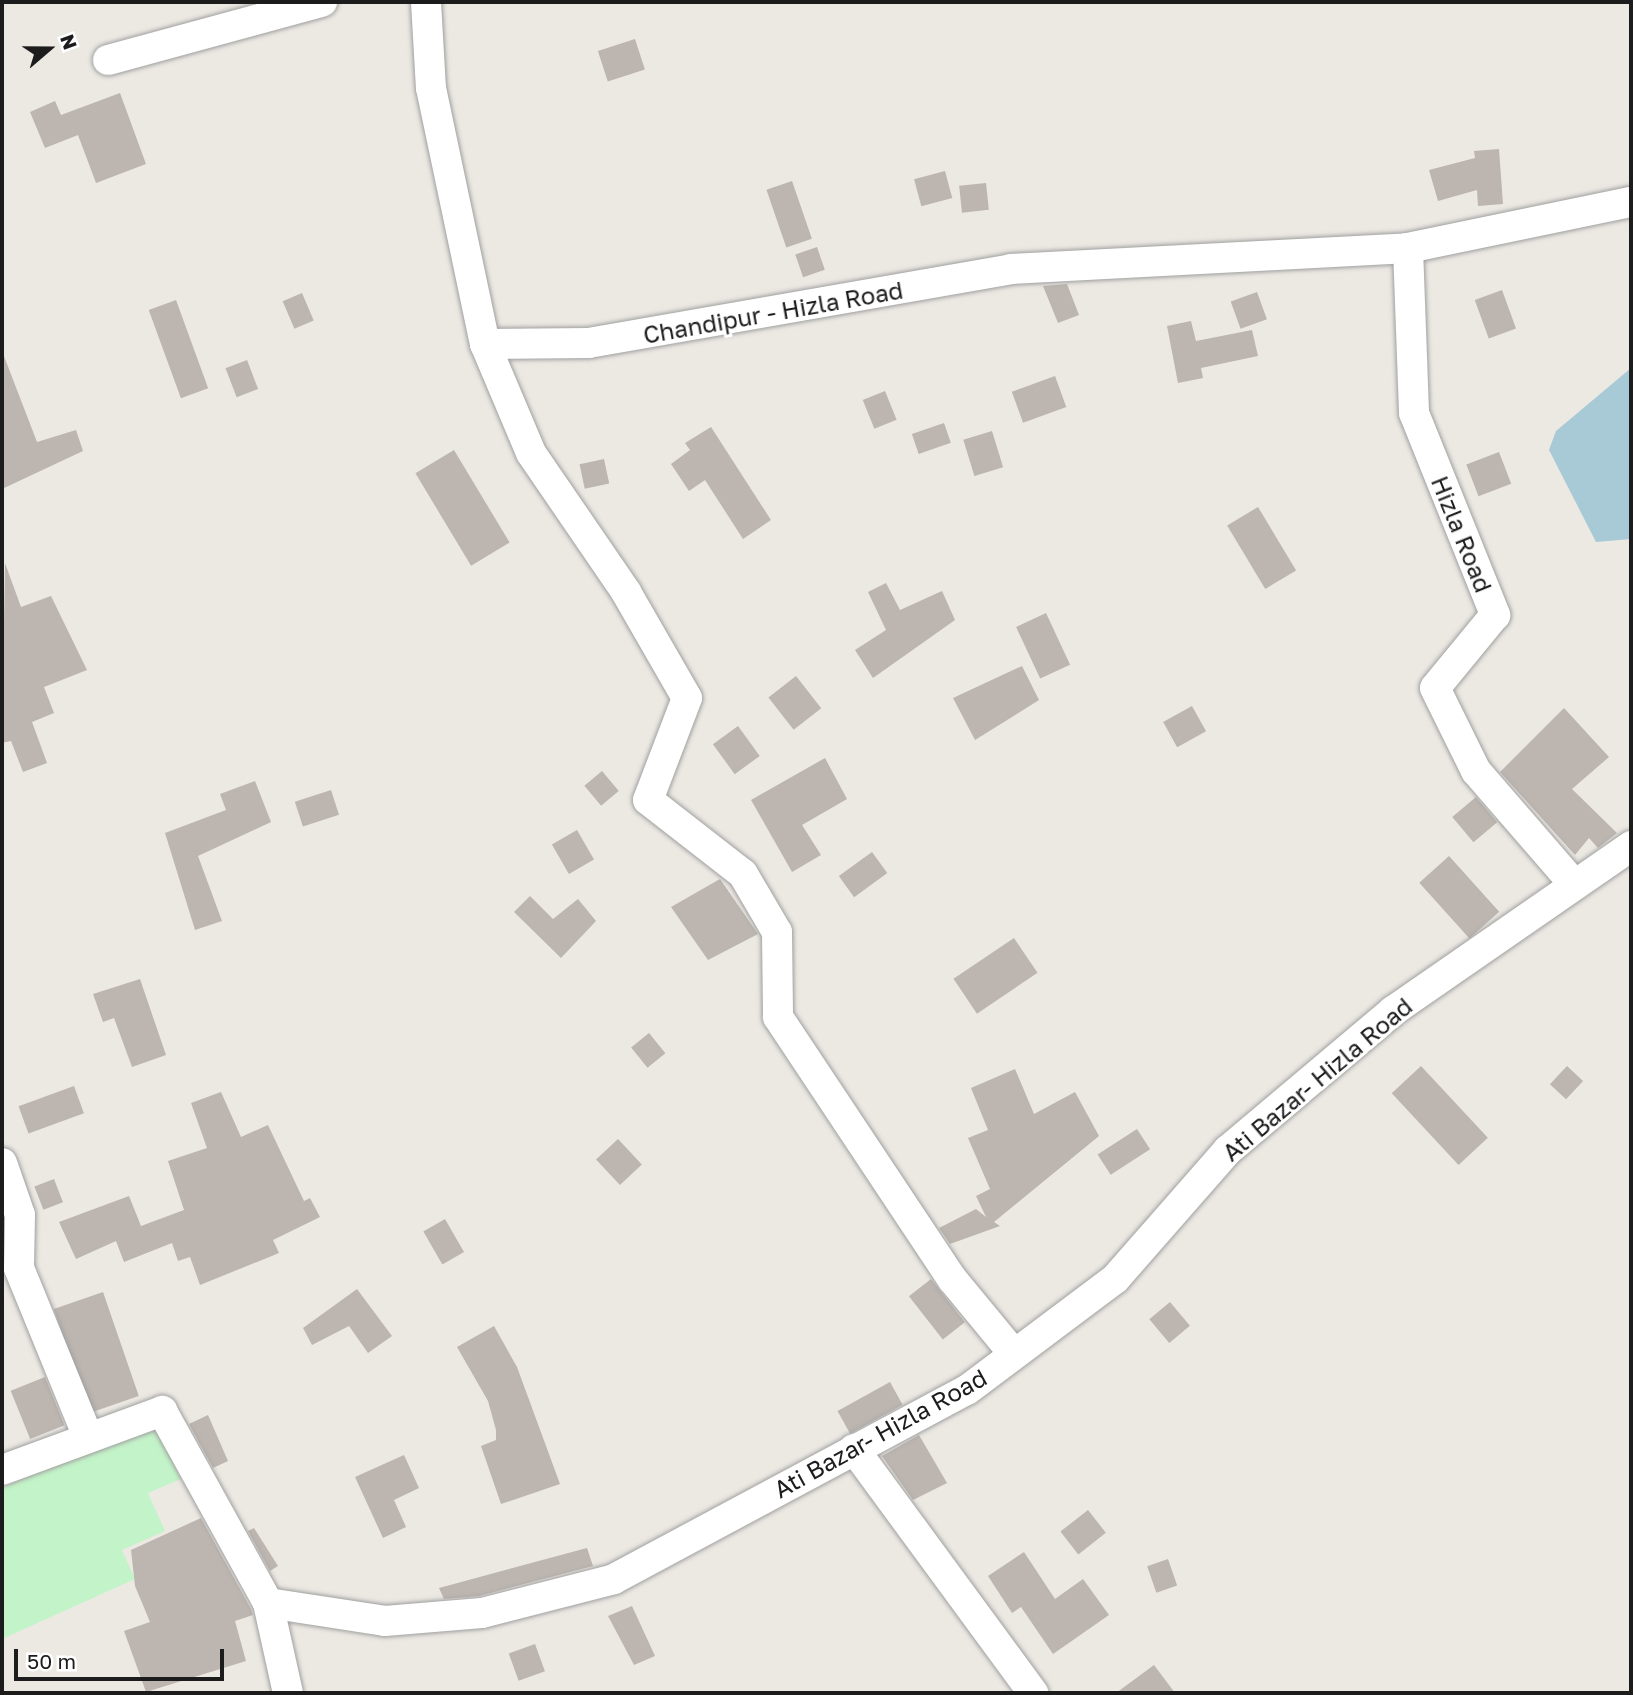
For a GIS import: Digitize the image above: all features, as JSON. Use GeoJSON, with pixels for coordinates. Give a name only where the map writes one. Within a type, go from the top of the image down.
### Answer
{"type":"FeatureCollection","features":[{"type":"Feature","properties":{"kind":"street"},"geometry":{"type":"LineString","coordinates":[[108,60],[322,2]]}},
{"type":"Feature","properties":{"kind":"street"},"geometry":{"type":"LineString","coordinates":[[426,2],[432,88],[485,344],[531,453],[626,592],[687,698],[648,800],[743,874],[777,932],[778,1017],[953,1280],[1014,1354]]}},
{"type":"Feature","properties":{"kind":"street","name":"Chandipur - Hizla Road"},"geometry":{"type":"LineString","coordinates":[[485,344],[589,344],[1011,269],[1408,248],[1631,202]]}},
{"type":"Feature","properties":{"kind":"street","name":"Hizla Road"},"geometry":{"type":"LineString","coordinates":[[1408,248],[1414,413],[1495,615],[1435,688],[1476,771],[1572,882]]}},
{"type":"Feature","properties":{"kind":"street","name":"Ati Bazar- Hizla Road"},"geometry":{"type":"LineString","coordinates":[[268,1603],[385,1621],[482,1613],[614,1579],[967,1390],[1115,1279],[1239,1141],[1393,1011],[1572,882],[1631,846]]}},
{"type":"Feature","properties":{"kind":"street"},"geometry":{"type":"LineString","coordinates":[[2,1163],[20,1215],[19,1268],[88,1437]]}},
{"type":"Feature","properties":{"kind":"street"},"geometry":{"type":"LineString","coordinates":[[2,1470],[162,1411],[268,1603],[288,1693]]}},
{"type":"Feature","properties":{"kind":"street"},"geometry":{"type":"LineString","coordinates":[[853,1449],[1033,1693]]}},
{"type":"Feature","properties":{"kind":"green space"},"geometry":{"type":"Polygon","coordinates":[[[154,1420],[181,1479],[148,1493],[165,1531],[122,1550],[135,1579],[2,1639],[2,1488],[154,1420]]]}},
{"type":"Feature","properties":{"kind":"water"},"geometry":{"type":"Polygon","coordinates":[[[1631,368],[1631,539],[1596,542],[1549,450],[1556,431],[1631,368]]]}},
{"type":"Feature","properties":{"kind":"building"},"geometry":{"type":"Polygon","coordinates":[[[635,39],[645,69],[608,81],[598,51],[635,39]]]}},
{"type":"Feature","properties":{"kind":"building"},"geometry":{"type":"Polygon","coordinates":[[[120,93],[146,164],[96,183],[78,135],[45,148],[30,112],[55,101],[61,115],[120,93]]]}},
{"type":"Feature","properties":{"kind":"building"},"geometry":{"type":"Polygon","coordinates":[[[1499,149],[1503,204],[1478,206],[1477,190],[1438,201],[1429,170],[1475,158],[1474,151],[1499,149]]]}},
{"type":"Feature","properties":{"kind":"building"},"geometry":{"type":"Polygon","coordinates":[[[945,171],[952,198],[921,206],[914,179],[945,171]]]}},
{"type":"Feature","properties":{"kind":"building"},"geometry":{"type":"Polygon","coordinates":[[[792,181],[812,239],[786,247],[766,190],[792,181]]]}},
{"type":"Feature","properties":{"kind":"building"},"geometry":{"type":"Polygon","coordinates":[[[986,183],[989,210],[962,213],[959,186],[986,183]]]}},
{"type":"Feature","properties":{"kind":"building"},"geometry":{"type":"Polygon","coordinates":[[[817,247],[825,270],[803,277],[795,254],[817,247]]]}},
{"type":"Feature","properties":{"kind":"building"},"geometry":{"type":"Polygon","coordinates":[[[1067,284],[1079,315],[1058,323],[1043,286],[1067,284]]]}},
{"type":"Feature","properties":{"kind":"building"},"geometry":{"type":"Polygon","coordinates":[[[1502,290],[1516,329],[1489,338],[1475,300],[1502,290]]]}},
{"type":"Feature","properties":{"kind":"building"},"geometry":{"type":"Polygon","coordinates":[[[1257,292],[1267,319],[1241,329],[1231,302],[1257,292]]]}},
{"type":"Feature","properties":{"kind":"building"},"geometry":{"type":"Polygon","coordinates":[[[302,293],[314,321],[294,329],[283,301],[302,293]]]}},
{"type":"Feature","properties":{"kind":"building"},"geometry":{"type":"Polygon","coordinates":[[[176,300],[208,388],[181,398],[149,310],[176,300]]]}},
{"type":"Feature","properties":{"kind":"building"},"geometry":{"type":"Polygon","coordinates":[[[1191,321],[1196,341],[1252,330],[1258,356],[1201,368],[1203,378],[1178,383],[1167,326],[1191,321]]]}},
{"type":"Feature","properties":{"kind":"building"},"geometry":{"type":"Polygon","coordinates":[[[2,351],[37,442],[76,430],[83,451],[2,489],[2,351]]]}},
{"type":"Feature","properties":{"kind":"building"},"geometry":{"type":"Polygon","coordinates":[[[247,360],[258,389],[237,397],[226,368],[247,360]]]}},
{"type":"Feature","properties":{"kind":"building"},"geometry":{"type":"Polygon","coordinates":[[[1055,376],[1066,407],[1023,423],[1012,392],[1055,376]]]}},
{"type":"Feature","properties":{"kind":"building"},"geometry":{"type":"Polygon","coordinates":[[[885,391],[897,420],[874,429],[863,400],[885,391]]]}},
{"type":"Feature","properties":{"kind":"building"},"geometry":{"type":"Polygon","coordinates":[[[944,423],[951,443],[919,454],[912,434],[944,423]]]}},
{"type":"Feature","properties":{"kind":"building"},"geometry":{"type":"Polygon","coordinates":[[[711,427],[771,520],[743,539],[705,480],[689,491],[671,464],[690,450],[685,443],[711,427]]]}},
{"type":"Feature","properties":{"kind":"building"},"geometry":{"type":"Polygon","coordinates":[[[992,431],[1003,467],[974,476],[963,440],[992,431]]]}},
{"type":"Feature","properties":{"kind":"building"},"geometry":{"type":"Polygon","coordinates":[[[454,450],[510,543],[471,566],[415,473],[454,450]]]}},
{"type":"Feature","properties":{"kind":"building"},"geometry":{"type":"Polygon","coordinates":[[[1499,452],[1511,484],[1479,496],[1466,465],[1499,452]]]}},
{"type":"Feature","properties":{"kind":"building"},"geometry":{"type":"Polygon","coordinates":[[[604,459],[609,483],[585,489],[580,464],[604,459]]]}},
{"type":"Feature","properties":{"kind":"building"},"geometry":{"type":"Polygon","coordinates":[[[1258,507],[1296,570],[1265,589],[1227,526],[1258,507]]]}},
{"type":"Feature","properties":{"kind":"building"},"geometry":{"type":"Polygon","coordinates":[[[5,563],[21,607],[51,596],[87,670],[44,687],[54,713],[32,722],[47,763],[23,772],[11,741],[2,743],[5,563]]]}},
{"type":"Feature","properties":{"kind":"building"},"geometry":{"type":"Polygon","coordinates":[[[886,583],[900,610],[942,591],[955,620],[873,678],[855,650],[886,630],[868,592],[886,583]]]}},
{"type":"Feature","properties":{"kind":"building"},"geometry":{"type":"Polygon","coordinates":[[[1046,613],[1070,665],[1040,679],[1016,627],[1046,613]]]}},
{"type":"Feature","properties":{"kind":"building"},"geometry":{"type":"Polygon","coordinates":[[[1022,666],[1039,700],[975,740],[953,698],[1022,666]]]}},
{"type":"Feature","properties":{"kind":"building"},"geometry":{"type":"Polygon","coordinates":[[[796,676],[821,708],[794,730],[768,698],[796,676]]]}},
{"type":"Feature","properties":{"kind":"building"},"geometry":{"type":"Polygon","coordinates":[[[1192,706],[1206,731],[1177,747],[1163,722],[1192,706]]]}},
{"type":"Feature","properties":{"kind":"building"},"geometry":{"type":"Polygon","coordinates":[[[1564,708],[1609,757],[1572,789],[1617,833],[1598,848],[1589,838],[1575,855],[1500,772],[1564,708]]]}},
{"type":"Feature","properties":{"kind":"building"},"geometry":{"type":"Polygon","coordinates":[[[738,726],[760,756],[735,774],[713,744],[738,726]]]}},
{"type":"Feature","properties":{"kind":"building"},"geometry":{"type":"Polygon","coordinates":[[[825,758],[847,799],[802,825],[821,855],[792,872],[751,800],[825,758]]]}},
{"type":"Feature","properties":{"kind":"building"},"geometry":{"type":"Polygon","coordinates":[[[602,771],[619,791],[601,806],[584,786],[602,771]]]}},
{"type":"Feature","properties":{"kind":"building"},"geometry":{"type":"Polygon","coordinates":[[[255,781],[271,822],[198,856],[222,921],[195,930],[165,833],[226,810],[220,794],[255,781]]]}},
{"type":"Feature","properties":{"kind":"building"},"geometry":{"type":"Polygon","coordinates":[[[331,790],[339,815],[303,826],[295,802],[331,790]]]}},
{"type":"Feature","properties":{"kind":"building"},"geometry":{"type":"Polygon","coordinates":[[[1476,797],[1497,822],[1473,842],[1452,817],[1476,797]]]}},
{"type":"Feature","properties":{"kind":"building"},"geometry":{"type":"Polygon","coordinates":[[[577,830],[594,859],[569,874],[552,844],[577,830]]]}},
{"type":"Feature","properties":{"kind":"building"},"geometry":{"type":"Polygon","coordinates":[[[872,852],[887,873],[854,897],[839,876],[872,852]]]}},
{"type":"Feature","properties":{"kind":"building"},"geometry":{"type":"Polygon","coordinates":[[[1449,856],[1499,912],[1469,939],[1419,883],[1449,856]]]}},
{"type":"Feature","properties":{"kind":"building"},"geometry":{"type":"Polygon","coordinates":[[[720,879],[758,934],[708,960],[671,907],[720,879]]]}},
{"type":"Feature","properties":{"kind":"building"},"geometry":{"type":"Polygon","coordinates":[[[530,896],[553,919],[578,899],[596,921],[561,958],[514,912],[530,896]]]}},
{"type":"Feature","properties":{"kind":"building"},"geometry":{"type":"Polygon","coordinates":[[[1014,938],[1037,973],[977,1014],[953,979],[1014,938]]]}},
{"type":"Feature","properties":{"kind":"building"},"geometry":{"type":"Polygon","coordinates":[[[140,979],[166,1055],[132,1067],[114,1018],[103,1022],[93,994],[140,979]]]}},
{"type":"Feature","properties":{"kind":"building"},"geometry":{"type":"Polygon","coordinates":[[[649,1033],[665,1053],[647,1068],[631,1047],[649,1033]]]}},
{"type":"Feature","properties":{"kind":"building"},"geometry":{"type":"Polygon","coordinates":[[[1421,1066],[1488,1138],[1459,1165],[1392,1093],[1421,1066]]]}},
{"type":"Feature","properties":{"kind":"building"},"geometry":{"type":"Polygon","coordinates":[[[1567,1066],[1583,1081],[1566,1099],[1550,1084],[1567,1066]]]}},
{"type":"Feature","properties":{"kind":"building"},"geometry":{"type":"Polygon","coordinates":[[[1015,1069],[1034,1114],[1075,1092],[1099,1136],[994,1222],[1000,1226],[950,1244],[939,1228],[976,1209],[986,1217],[976,1196],[990,1189],[968,1138],[988,1130],[971,1088],[1015,1069]]]}},
{"type":"Feature","properties":{"kind":"building"},"geometry":{"type":"Polygon","coordinates":[[[74,1086],[84,1113],[28,1133],[19,1106],[74,1086]]]}},
{"type":"Feature","properties":{"kind":"building"},"geometry":{"type":"Polygon","coordinates":[[[221,1092],[241,1137],[268,1125],[304,1201],[310,1198],[320,1217],[273,1240],[279,1253],[200,1285],[190,1257],[178,1261],[172,1243],[124,1262],[116,1241],[76,1259],[59,1222],[129,1196],[141,1226],[184,1210],[168,1161],[207,1148],[191,1103],[221,1092]]]}},
{"type":"Feature","properties":{"kind":"building"},"geometry":{"type":"Polygon","coordinates":[[[1137,1129],[1150,1149],[1111,1175],[1098,1155],[1137,1129]]]}},
{"type":"Feature","properties":{"kind":"building"},"geometry":{"type":"Polygon","coordinates":[[[618,1139],[642,1165],[620,1185],[596,1159],[618,1139]]]}},
{"type":"Feature","properties":{"kind":"building"},"geometry":{"type":"Polygon","coordinates":[[[54,1179],[63,1202],[43,1210],[34,1187],[54,1179]]]}},
{"type":"Feature","properties":{"kind":"building"},"geometry":{"type":"Polygon","coordinates":[[[445,1219],[464,1252],[442,1264],[423,1232],[445,1219]]]}},
{"type":"Feature","properties":{"kind":"building"},"geometry":{"type":"Polygon","coordinates":[[[931,1279],[965,1322],[943,1340],[909,1296],[931,1279]]]}},
{"type":"Feature","properties":{"kind":"building"},"geometry":{"type":"Polygon","coordinates":[[[357,1289],[392,1336],[368,1353],[349,1326],[312,1345],[303,1328],[357,1289]]]}},
{"type":"Feature","properties":{"kind":"building"},"geometry":{"type":"Polygon","coordinates":[[[103,1292],[139,1396],[90,1413],[54,1309],[103,1292]]]}},
{"type":"Feature","properties":{"kind":"building"},"geometry":{"type":"Polygon","coordinates":[[[1170,1302],[1190,1326],[1169,1343],[1149,1319],[1170,1302]]]}},
{"type":"Feature","properties":{"kind":"building"},"geometry":{"type":"Polygon","coordinates":[[[494,1326],[517,1367],[560,1484],[501,1504],[481,1446],[496,1440],[488,1401],[457,1347],[494,1326]]]}},
{"type":"Feature","properties":{"kind":"building"},"geometry":{"type":"Polygon","coordinates":[[[45,1377],[64,1425],[30,1439],[11,1391],[45,1377]]]}},
{"type":"Feature","properties":{"kind":"building"},"geometry":{"type":"Polygon","coordinates":[[[890,1382],[903,1405],[850,1434],[838,1411],[890,1382]]]}},
{"type":"Feature","properties":{"kind":"building"},"geometry":{"type":"Polygon","coordinates":[[[208,1415],[228,1461],[213,1468],[189,1424],[208,1415]]]}},
{"type":"Feature","properties":{"kind":"building"},"geometry":{"type":"Polygon","coordinates":[[[919,1435],[947,1483],[913,1500],[882,1456],[919,1435]]]}},
{"type":"Feature","properties":{"kind":"building"},"geometry":{"type":"Polygon","coordinates":[[[404,1455],[419,1488],[394,1500],[406,1527],[383,1538],[355,1477],[404,1455]]]}},
{"type":"Feature","properties":{"kind":"building"},"geometry":{"type":"Polygon","coordinates":[[[1088,1510],[1106,1533],[1078,1554],[1060,1532],[1088,1510]]]}},
{"type":"Feature","properties":{"kind":"building"},"geometry":{"type":"Polygon","coordinates":[[[201,1518],[253,1615],[235,1621],[246,1661],[146,1692],[124,1631],[150,1622],[135,1586],[131,1550],[201,1518]]]}},
{"type":"Feature","properties":{"kind":"building"},"geometry":{"type":"Polygon","coordinates":[[[254,1528],[278,1566],[270,1571],[248,1531],[254,1528]]]}},
{"type":"Feature","properties":{"kind":"building"},"geometry":{"type":"Polygon","coordinates":[[[587,1548],[593,1566],[479,1596],[444,1599],[439,1588],[587,1548]]]}},
{"type":"Feature","properties":{"kind":"building"},"geometry":{"type":"Polygon","coordinates":[[[1024,1552],[1055,1599],[1083,1579],[1109,1615],[1053,1654],[1021,1607],[1012,1613],[988,1576],[1024,1552]]]}},
{"type":"Feature","properties":{"kind":"building"},"geometry":{"type":"Polygon","coordinates":[[[1168,1559],[1177,1585],[1156,1593],[1147,1566],[1168,1559]]]}},
{"type":"Feature","properties":{"kind":"building"},"geometry":{"type":"Polygon","coordinates":[[[632,1606],[655,1656],[634,1665],[608,1616],[632,1606]]]}},
{"type":"Feature","properties":{"kind":"building"},"geometry":{"type":"Polygon","coordinates":[[[535,1644],[545,1671],[519,1681],[509,1654],[535,1644]]]}},
{"type":"Feature","properties":{"kind":"building"},"geometry":{"type":"Polygon","coordinates":[[[1154,1665],[1175,1693],[1116,1693],[1154,1665]]]}}]}
